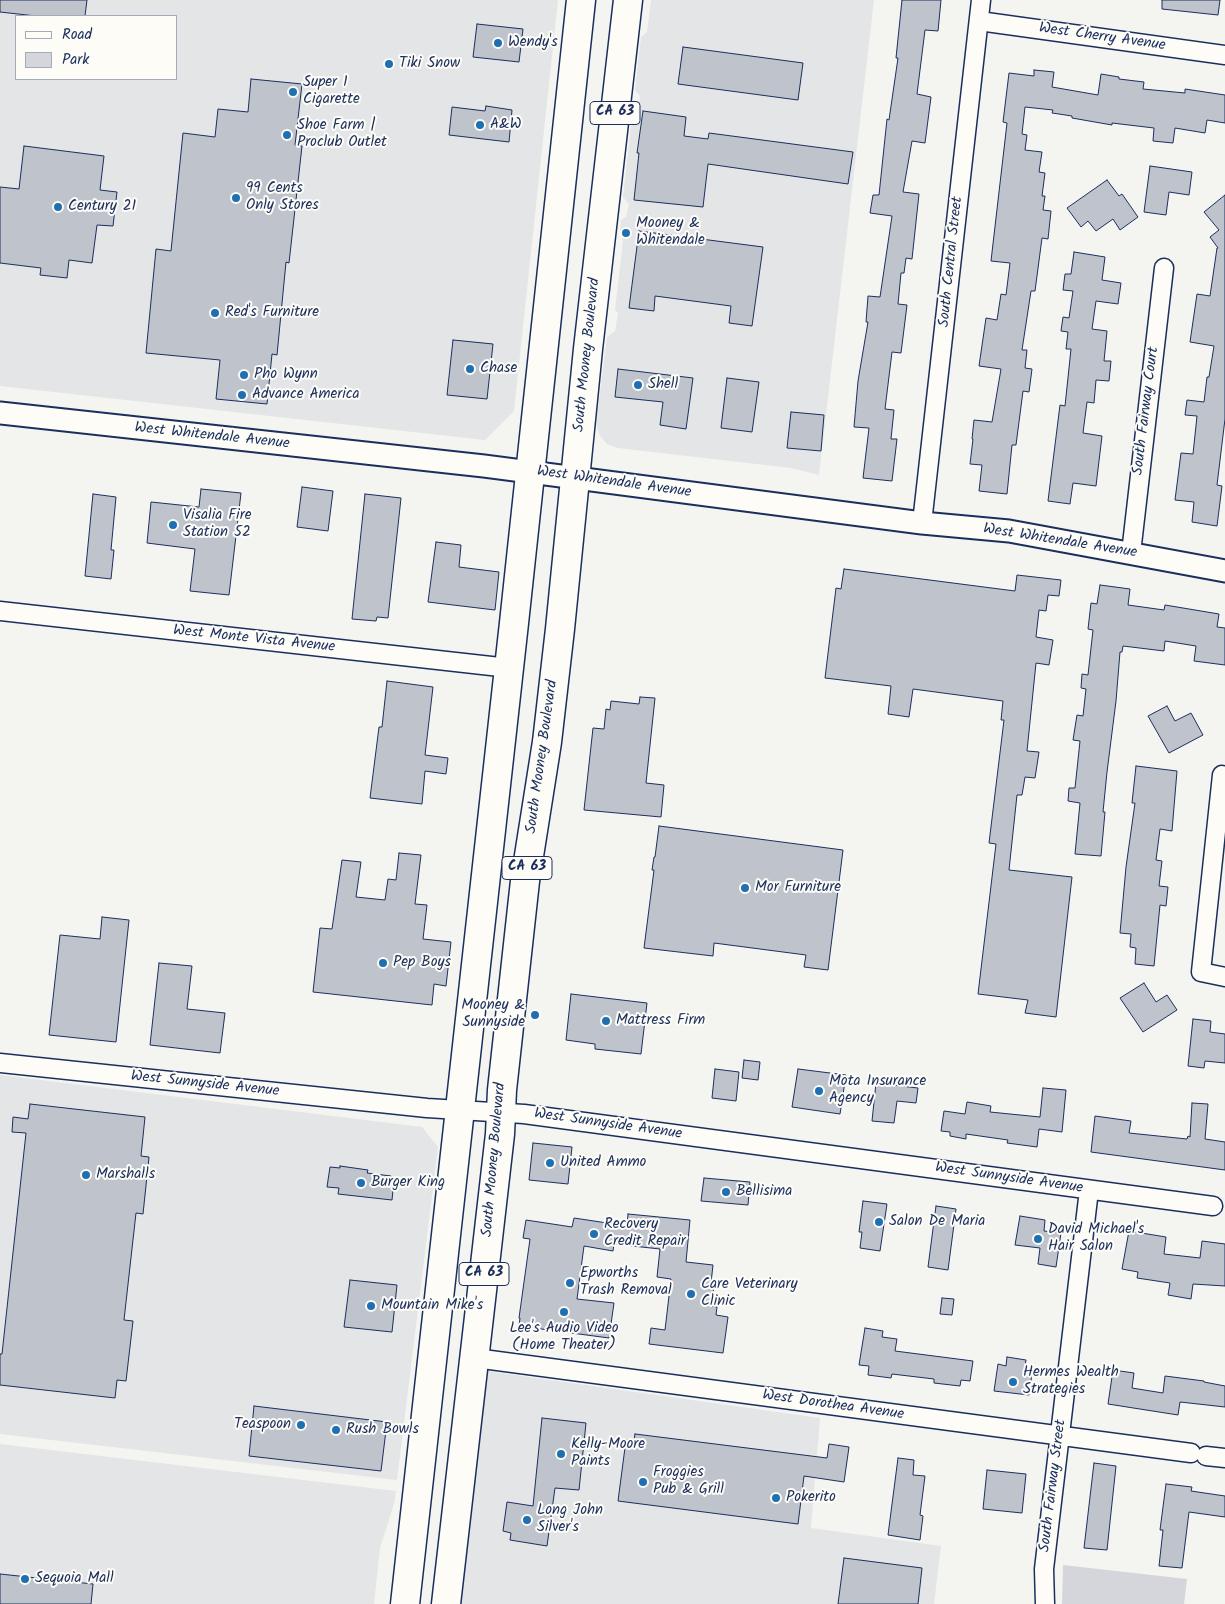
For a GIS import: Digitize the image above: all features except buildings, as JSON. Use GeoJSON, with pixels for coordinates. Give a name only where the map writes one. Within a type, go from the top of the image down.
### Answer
{"type":"FeatureCollection","features":[{"type":"Feature","properties":{"kind":"main road","name":"CA 63"},"geometry":{"type":"LineString","coordinates":[[404,1604],[509,668],[581,0]]}},
{"type":"Feature","properties":{"kind":"main road","name":"South Mooney Boulevard"},"geometry":{"type":"LineString","coordinates":[[446,1604],[475,1358],[525,881],[548,736],[628,0]]}},
{"type":"Feature","properties":{"kind":"street","name":"South Central Street"},"geometry":{"type":"LineString","coordinates":[[922,523],[981,0]]}},
{"type":"Feature","properties":{"kind":"street","name":"West Cherry Avenue"},"geometry":{"type":"LineString","coordinates":[[979,21],[1225,55]]}},
{"type":"Feature","properties":{"kind":"street","name":"South Fairway Court"},"geometry":{"type":"LineString","coordinates":[[1131,554],[1164,268]]}},
{"type":"Feature","properties":{"kind":"street","name":"West Whitendale Avenue"},"geometry":{"type":"LineString","coordinates":[[0,413],[576,477],[922,523],[1009,531],[1225,571]]}},
{"type":"Feature","properties":{"kind":"street","name":"West Monte Vista Avenue"},"geometry":{"type":"LineString","coordinates":[[0,611],[509,668]]}},
{"type":"Feature","properties":{"kind":"street"},"geometry":{"type":"LineString","coordinates":[[1223,776],[1201,972],[1225,977]]}},
{"type":"Feature","properties":{"kind":"street","name":"West Sunnyside Avenue"},"geometry":{"type":"LineString","coordinates":[[0,1063],[172,1082],[460,1110],[501,1112],[604,1124],[1214,1206]]}},
{"type":"Feature","properties":{"kind":"street","name":"South Fairway Street"},"geometry":{"type":"LineString","coordinates":[[1045,1604],[1044,1569],[1090,1190]]}},
{"type":"Feature","properties":{"kind":"street","name":"West Dorothea Avenue"},"geometry":{"type":"LineString","coordinates":[[475,1358],[1225,1458]]}},
{"type":"Feature","properties":{"kind":"shaded area"},"geometry":{"type":"Polygon","coordinates":[[[0,0],[558,0],[514,411],[485,440],[0,386],[0,0]]]}},
{"type":"Feature","properties":{"kind":"shaded area"},"geometry":{"type":"Polygon","coordinates":[[[651,0],[874,0],[819,475],[791,468],[618,448],[607,444],[600,436],[596,424],[607,337],[615,331],[618,313],[615,310],[623,240],[620,233],[621,220],[626,217],[629,204],[623,197],[632,118],[638,112],[640,96],[635,90],[641,37],[647,32],[651,0]]]}},
{"type":"Feature","properties":{"kind":"shaded area"},"geometry":{"type":"Polygon","coordinates":[[[0,1075],[422,1127],[438,1147],[397,1480],[0,1434],[0,1075]]]}},
{"type":"Feature","properties":{"kind":"shaded area"},"geometry":{"type":"Polygon","coordinates":[[[486,1371],[820,1418],[811,1528],[941,1546],[934,1604],[460,1604],[486,1371]]]}},
{"type":"Feature","properties":{"kind":"shaded area"},"geometry":{"type":"Polygon","coordinates":[[[0,1444],[396,1491],[394,1504],[380,1548],[374,1604],[0,1604],[0,1444]]]}},
{"type":"Feature","properties":{"kind":"green space"},"geometry":{"type":"Polygon","coordinates":[[[1063,1565],[1187,1579],[1184,1604],[1062,1604],[1063,1565]]]}},
{"type":"Feature","properties":{"kind":"place","name":"Wendy's"},"geometry":{"type":"Point","coordinates":[498,43]}},
{"type":"Feature","properties":{"kind":"place","name":"Tiki Snow"},"geometry":{"type":"Point","coordinates":[389,64]}},
{"type":"Feature","properties":{"kind":"place","name":"Super 1 Cigarette"},"geometry":{"type":"Point","coordinates":[293,92]}},
{"type":"Feature","properties":{"kind":"place","name":"A&W"},"geometry":{"type":"Point","coordinates":[480,125]}},
{"type":"Feature","properties":{"kind":"place","name":"Shoe Farm | Proclub Outlet"},"geometry":{"type":"Point","coordinates":[287,135]}},
{"type":"Feature","properties":{"kind":"place","name":"99 Cents Only Stores"},"geometry":{"type":"Point","coordinates":[236,198]}},
{"type":"Feature","properties":{"kind":"place","name":"Century 21"},"geometry":{"type":"Point","coordinates":[58,207]}},
{"type":"Feature","properties":{"kind":"place","name":"Mooney & Whitendale"},"geometry":{"type":"Point","coordinates":[626,233]}},
{"type":"Feature","properties":{"kind":"place","name":"Red's Furniture"},"geometry":{"type":"Point","coordinates":[215,313]}},
{"type":"Feature","properties":{"kind":"place","name":"Chase"},"geometry":{"type":"Point","coordinates":[470,369]}},
{"type":"Feature","properties":{"kind":"place","name":"Pho Wynn"},"geometry":{"type":"Point","coordinates":[244,375]}},
{"type":"Feature","properties":{"kind":"place","name":"Shell"},"geometry":{"type":"Point","coordinates":[638,385]}},
{"type":"Feature","properties":{"kind":"place","name":"Advance America"},"geometry":{"type":"Point","coordinates":[242,395]}},
{"type":"Feature","properties":{"kind":"place","name":"Visalia Fire Station 52"},"geometry":{"type":"Point","coordinates":[173,525]}},
{"type":"Feature","properties":{"kind":"place","name":"Mor Furniture"},"geometry":{"type":"Point","coordinates":[745,888]}},
{"type":"Feature","properties":{"kind":"place","name":"Pep Boys"},"geometry":{"type":"Point","coordinates":[383,963]}},
{"type":"Feature","properties":{"kind":"place","name":"Mooney & Sunnyside"},"geometry":{"type":"Point","coordinates":[535,1015]}},
{"type":"Feature","properties":{"kind":"place","name":"Mattress Firm"},"geometry":{"type":"Point","coordinates":[606,1021]}},
{"type":"Feature","properties":{"kind":"place","name":"Mota Insurance Agency"},"geometry":{"type":"Point","coordinates":[819,1091]}},
{"type":"Feature","properties":{"kind":"place","name":"United Ammo"},"geometry":{"type":"Point","coordinates":[550,1163]}},
{"type":"Feature","properties":{"kind":"place","name":"Marshalls"},"geometry":{"type":"Point","coordinates":[86,1175]}},
{"type":"Feature","properties":{"kind":"place","name":"Burger King"},"geometry":{"type":"Point","coordinates":[361,1183]}},
{"type":"Feature","properties":{"kind":"place","name":"Bellisima"},"geometry":{"type":"Point","coordinates":[726,1192]}},
{"type":"Feature","properties":{"kind":"place","name":"Salon De Maria"},"geometry":{"type":"Point","coordinates":[879,1222]}},
{"type":"Feature","properties":{"kind":"place","name":"Recovery Credit Repair"},"geometry":{"type":"Point","coordinates":[594,1234]}},
{"type":"Feature","properties":{"kind":"place","name":"David Michael's Hair Salon"},"geometry":{"type":"Point","coordinates":[1038,1239]}},
{"type":"Feature","properties":{"kind":"place","name":"Epworths Trash Removal"},"geometry":{"type":"Point","coordinates":[570,1283]}},
{"type":"Feature","properties":{"kind":"place","name":"Care Veterinary Clinic"},"geometry":{"type":"Point","coordinates":[691,1294]}},
{"type":"Feature","properties":{"kind":"place","name":"Mountain Mike's"},"geometry":{"type":"Point","coordinates":[371,1306]}},
{"type":"Feature","properties":{"kind":"place","name":"Lee's Audio Video (Home Theater)"},"geometry":{"type":"Point","coordinates":[564,1312]}},
{"type":"Feature","properties":{"kind":"place","name":"Hermes Wealth Strategies"},"geometry":{"type":"Point","coordinates":[1013,1382]}},
{"type":"Feature","properties":{"kind":"place","name":"Teaspoon"},"geometry":{"type":"Point","coordinates":[301,1425]}},
{"type":"Feature","properties":{"kind":"place","name":"Rush Bowls"},"geometry":{"type":"Point","coordinates":[336,1430]}},
{"type":"Feature","properties":{"kind":"place","name":"Kelly-Moore Paints"},"geometry":{"type":"Point","coordinates":[561,1454]}},
{"type":"Feature","properties":{"kind":"place","name":"Froggies Pub & Grill"},"geometry":{"type":"Point","coordinates":[643,1482]}},
{"type":"Feature","properties":{"kind":"place","name":"Pokerito"},"geometry":{"type":"Point","coordinates":[776,1498]}},
{"type":"Feature","properties":{"kind":"place","name":"Long John Silver's"},"geometry":{"type":"Point","coordinates":[527,1520]}},
{"type":"Feature","properties":{"kind":"place","name":"Sequoia Mall"},"geometry":{"type":"Point","coordinates":[25,1579]}}]}
